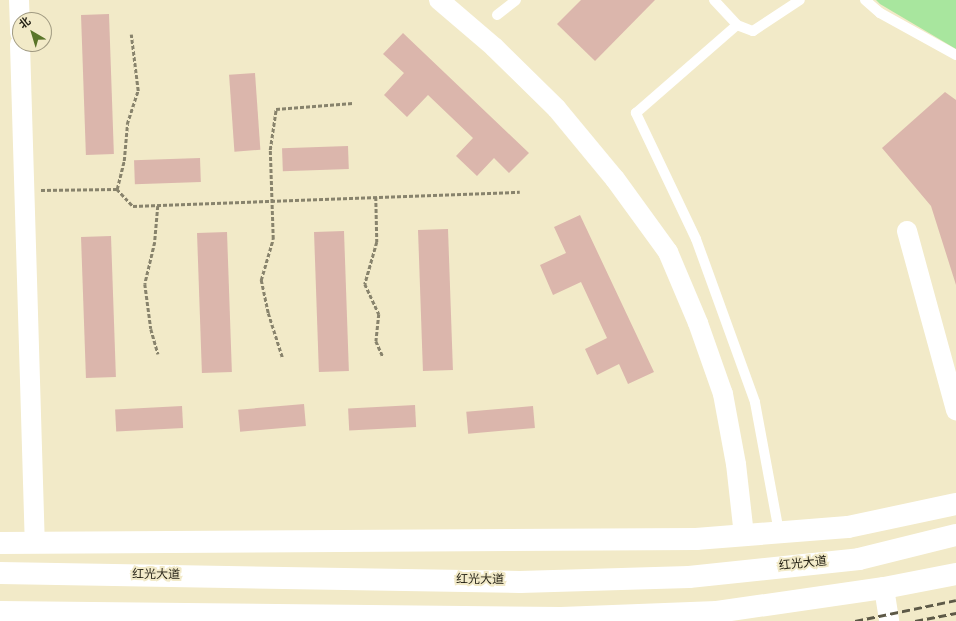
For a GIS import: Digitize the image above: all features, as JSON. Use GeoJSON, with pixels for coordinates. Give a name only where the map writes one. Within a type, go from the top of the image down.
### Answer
{"type":"FeatureCollection","features":[{"type":"Feature","properties":{"kind":"main road"},"geometry":{"type":"LineString","coordinates":[[0,543],[696,539],[848,526],[956,504]]}},
{"type":"Feature","properties":{"kind":"main road","name":"红光大道"},"geometry":{"type":"LineString","coordinates":[[0,573],[520,582],[689,577],[859,559],[956,535]]}},
{"type":"Feature","properties":{"kind":"main road"},"geometry":{"type":"LineString","coordinates":[[0,612],[561,618],[717,612],[884,588],[956,574]]}},
{"type":"Feature","properties":{"kind":"street"},"geometry":{"type":"LineString","coordinates":[[19,0],[19,12]]}},
{"type":"Feature","properties":{"kind":"street"},"geometry":{"type":"LineString","coordinates":[[439,0],[494,47],[558,109],[615,179],[668,252],[698,323],[723,394],[736,464],[744,535]]}},
{"type":"Feature","properties":{"kind":"street"},"geometry":{"type":"LineString","coordinates":[[20,52],[35,543]]}},
{"type":"Feature","properties":{"kind":"street"},"geometry":{"type":"LineString","coordinates":[[907,231],[953,386],[956,410]]}},
{"type":"Feature","properties":{"kind":"street"},"geometry":{"type":"LineString","coordinates":[[884,588],[889,621]]}},
{"type":"Feature","properties":{"kind":"lane"},"geometry":{"type":"LineString","coordinates":[[497,15],[516,0]]}},
{"type":"Feature","properties":{"kind":"lane"},"geometry":{"type":"LineString","coordinates":[[714,0],[736,25],[753,31],[800,0]]}},
{"type":"Feature","properties":{"kind":"lane"},"geometry":{"type":"LineString","coordinates":[[865,0],[880,13],[956,56]]}},
{"type":"Feature","properties":{"kind":"lane"},"geometry":{"type":"LineString","coordinates":[[736,25],[636,113],[696,239],[755,402],[779,532]]}},
{"type":"Feature","properties":{"kind":"path"},"geometry":{"type":"LineString","coordinates":[[117,189],[124,161],[127,124],[138,91],[131,34]]}},
{"type":"Feature","properties":{"kind":"path"},"geometry":{"type":"LineString","coordinates":[[282,357],[268,313],[260,280],[273,239],[273,201],[270,150],[276,109],[353,103]]}},
{"type":"Feature","properties":{"kind":"path"},"geometry":{"type":"LineString","coordinates":[[25,190],[117,189],[133,206],[520,192]]}},
{"type":"Feature","properties":{"kind":"path"},"geometry":{"type":"LineString","coordinates":[[376,197],[377,242],[365,284],[378,314],[376,341],[383,357]]}},
{"type":"Feature","properties":{"kind":"path"},"geometry":{"type":"LineString","coordinates":[[158,206],[155,242],[145,284],[151,329],[158,354]]}},
{"type":"Feature","properties":{"kind":"green space"},"geometry":{"type":"Polygon","coordinates":[[[876,0],[956,0],[956,49],[880,4],[876,0]]]}},
{"type":"Feature","properties":{"kind":"building"},"geometry":{"type":"Polygon","coordinates":[[[581,0],[655,0],[595,61],[557,24],[581,0]]]}},
{"type":"Feature","properties":{"kind":"building"},"geometry":{"type":"Polygon","coordinates":[[[109,14],[114,154],[86,155],[81,15],[109,14]]]}},
{"type":"Feature","properties":{"kind":"building"},"geometry":{"type":"Polygon","coordinates":[[[403,33],[529,153],[509,173],[494,158],[477,176],[456,156],[473,138],[428,95],[407,117],[384,95],[404,73],[383,54],[403,33]]]}},
{"type":"Feature","properties":{"kind":"building"},"geometry":{"type":"Polygon","coordinates":[[[255,73],[260,150],[234,152],[229,75],[255,73]]]}},
{"type":"Feature","properties":{"kind":"building"},"geometry":{"type":"Polygon","coordinates":[[[945,92],[956,100],[956,285],[931,206],[882,148],[945,92]]]}},
{"type":"Feature","properties":{"kind":"building"},"geometry":{"type":"Polygon","coordinates":[[[348,146],[349,169],[283,171],[282,148],[348,146]]]}},
{"type":"Feature","properties":{"kind":"building"},"geometry":{"type":"Polygon","coordinates":[[[200,158],[201,182],[135,184],[134,160],[200,158]]]}},
{"type":"Feature","properties":{"kind":"building"},"geometry":{"type":"Polygon","coordinates":[[[580,215],[654,372],[628,384],[619,364],[597,375],[585,349],[607,338],[581,282],[553,295],[540,265],[566,253],[554,227],[580,215]]]}},
{"type":"Feature","properties":{"kind":"building"},"geometry":{"type":"Polygon","coordinates":[[[448,229],[453,370],[423,371],[418,230],[448,229]]]}},
{"type":"Feature","properties":{"kind":"building"},"geometry":{"type":"Polygon","coordinates":[[[344,231],[349,371],[319,372],[314,232],[344,231]]]}},
{"type":"Feature","properties":{"kind":"building"},"geometry":{"type":"Polygon","coordinates":[[[227,232],[232,372],[202,373],[197,233],[227,232]]]}},
{"type":"Feature","properties":{"kind":"building"},"geometry":{"type":"Polygon","coordinates":[[[111,236],[116,377],[86,378],[81,237],[111,236]]]}},
{"type":"Feature","properties":{"kind":"building"},"geometry":{"type":"Polygon","coordinates":[[[304,404],[306,426],[240,432],[238,410],[304,404]]]}},
{"type":"Feature","properties":{"kind":"building"},"geometry":{"type":"Polygon","coordinates":[[[415,405],[416,427],[349,430],[348,409],[415,405]]]}},
{"type":"Feature","properties":{"kind":"building"},"geometry":{"type":"Polygon","coordinates":[[[182,406],[183,428],[116,431],[115,410],[182,406]]]}},
{"type":"Feature","properties":{"kind":"building"},"geometry":{"type":"Polygon","coordinates":[[[533,406],[535,428],[468,434],[466,412],[533,406]]]}},
{"type":"Feature","properties":{"kind":"railway"},"geometry":{"type":"LineString","coordinates":[[855,621],[956,600]]}},
{"type":"Feature","properties":{"kind":"railway"},"geometry":{"type":"LineString","coordinates":[[915,621],[956,613]]}}]}
